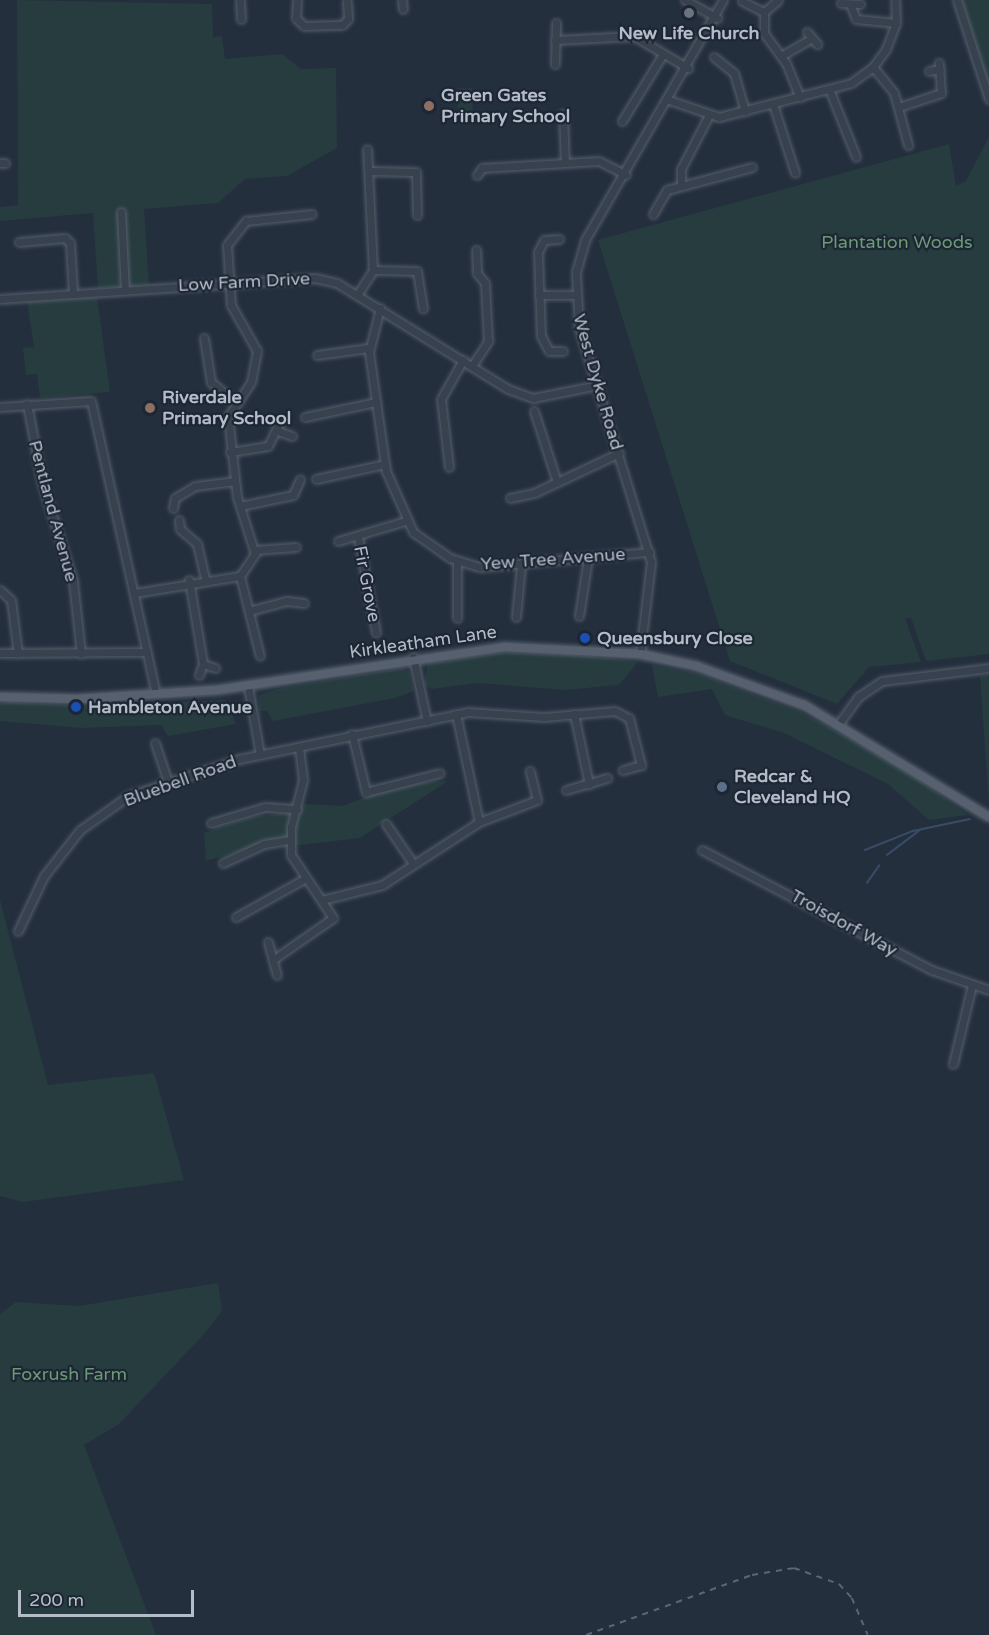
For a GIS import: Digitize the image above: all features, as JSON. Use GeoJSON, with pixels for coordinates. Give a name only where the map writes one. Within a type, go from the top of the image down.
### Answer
{"type":"FeatureCollection","features":[{"type":"Feature","properties":{"kind":"main road","name":"Kirkleatham Lane"},"geometry":{"type":"LineString","coordinates":[[0,697],[156,694],[248,686],[413,657],[539,647],[640,654],[766,689],[840,722],[989,817]]}},
{"type":"Feature","properties":{"kind":"street"},"geometry":{"type":"LineString","coordinates":[[240,0],[241,19]]}},
{"type":"Feature","properties":{"kind":"street"},"geometry":{"type":"LineString","coordinates":[[297,0],[296,18],[304,26],[342,25],[348,19],[347,1]]}},
{"type":"Feature","properties":{"kind":"street"},"geometry":{"type":"LineString","coordinates":[[402,0],[403,9]]}},
{"type":"Feature","properties":{"kind":"street"},"geometry":{"type":"LineString","coordinates":[[685,0],[717,18]]}},
{"type":"Feature","properties":{"kind":"street","name":"West Dyke Road"},"geometry":{"type":"LineString","coordinates":[[640,654],[649,552],[598,386],[575,295],[585,240],[626,175],[717,18],[723,0]]}},
{"type":"Feature","properties":{"kind":"street"},"geometry":{"type":"LineString","coordinates":[[777,0],[764,12],[764,33],[782,56],[800,97]]}},
{"type":"Feature","properties":{"kind":"street"},"geometry":{"type":"LineString","coordinates":[[669,100],[708,117],[745,111],[829,89],[873,67],[896,23],[895,0]]}},
{"type":"Feature","properties":{"kind":"street"},"geometry":{"type":"LineString","coordinates":[[957,0],[989,99]]}},
{"type":"Feature","properties":{"kind":"street"},"geometry":{"type":"LineString","coordinates":[[841,3],[860,4]]}},
{"type":"Feature","properties":{"kind":"street"},"geometry":{"type":"LineString","coordinates":[[850,4],[856,19],[896,23]]}},
{"type":"Feature","properties":{"kind":"street"},"geometry":{"type":"LineString","coordinates":[[745,5],[764,12]]}},
{"type":"Feature","properties":{"kind":"street"},"geometry":{"type":"LineString","coordinates":[[555,64],[556,24]]}},
{"type":"Feature","properties":{"kind":"street"},"geometry":{"type":"LineString","coordinates":[[807,32],[809,40],[817,44]]}},
{"type":"Feature","properties":{"kind":"street"},"geometry":{"type":"LineString","coordinates":[[555,40],[634,36],[688,68]]}},
{"type":"Feature","properties":{"kind":"street"},"geometry":{"type":"LineString","coordinates":[[782,56],[809,40]]}},
{"type":"Feature","properties":{"kind":"street"},"geometry":{"type":"LineString","coordinates":[[722,60],[726,52]]}},
{"type":"Feature","properties":{"kind":"street"},"geometry":{"type":"LineString","coordinates":[[622,120],[663,54]]}},
{"type":"Feature","properties":{"kind":"street"},"geometry":{"type":"LineString","coordinates":[[714,57],[722,60],[738,82],[745,111]]}},
{"type":"Feature","properties":{"kind":"street"},"geometry":{"type":"LineString","coordinates":[[899,107],[941,93],[940,66],[929,72]]}},
{"type":"Feature","properties":{"kind":"street"},"geometry":{"type":"LineString","coordinates":[[873,67],[887,81],[899,107],[909,140]]}},
{"type":"Feature","properties":{"kind":"street"},"geometry":{"type":"LineString","coordinates":[[829,89],[856,157]]}},
{"type":"Feature","properties":{"kind":"street"},"geometry":{"type":"LineString","coordinates":[[773,104],[794,169],[784,169]]}},
{"type":"Feature","properties":{"kind":"street"},"geometry":{"type":"LineString","coordinates":[[563,114],[565,163]]}},
{"type":"Feature","properties":{"kind":"street"},"geometry":{"type":"LineString","coordinates":[[681,186],[681,169],[708,117]]}},
{"type":"Feature","properties":{"kind":"street"},"geometry":{"type":"LineString","coordinates":[[844,151],[854,148]]}},
{"type":"Feature","properties":{"kind":"street"},"geometry":{"type":"LineString","coordinates":[[357,295],[373,270],[367,149]]}},
{"type":"Feature","properties":{"kind":"street"},"geometry":{"type":"LineString","coordinates":[[477,175],[482,168],[604,162],[626,175]]}},
{"type":"Feature","properties":{"kind":"street"},"geometry":{"type":"LineString","coordinates":[[653,214],[663,193],[752,167]]}},
{"type":"Feature","properties":{"kind":"street"},"geometry":{"type":"LineString","coordinates":[[369,171],[416,172],[417,215]]}},
{"type":"Feature","properties":{"kind":"street"},"geometry":{"type":"LineString","coordinates":[[122,212],[125,290]]}},
{"type":"Feature","properties":{"kind":"street"},"geometry":{"type":"LineString","coordinates":[[260,656],[240,576],[255,550],[234,481],[228,417],[235,402],[251,382],[257,351],[234,314],[227,245],[246,221],[312,214]]}},
{"type":"Feature","properties":{"kind":"street"},"geometry":{"type":"LineString","coordinates":[[18,242],[64,238],[70,243],[73,293]]}},
{"type":"Feature","properties":{"kind":"street"},"geometry":{"type":"LineString","coordinates":[[559,239],[539,244],[540,295],[544,346],[562,351]]}},
{"type":"Feature","properties":{"kind":"street"},"geometry":{"type":"LineString","coordinates":[[472,366],[488,340],[485,283],[477,273],[476,250]]}},
{"type":"Feature","properties":{"kind":"street"},"geometry":{"type":"LineString","coordinates":[[373,270],[417,271],[423,309]]}},
{"type":"Feature","properties":{"kind":"street","name":"Low Farm Drive"},"geometry":{"type":"LineString","coordinates":[[0,299],[315,278],[357,295],[472,366],[533,398],[598,386]]}},
{"type":"Feature","properties":{"kind":"street"},"geometry":{"type":"LineString","coordinates":[[540,295],[575,295]]}},
{"type":"Feature","properties":{"kind":"street"},"geometry":{"type":"LineString","coordinates":[[338,541],[405,522],[385,464],[369,348],[380,308]]}},
{"type":"Feature","properties":{"kind":"street"},"geometry":{"type":"LineString","coordinates":[[204,338],[211,382],[235,402]]}},
{"type":"Feature","properties":{"kind":"street"},"geometry":{"type":"LineString","coordinates":[[317,355],[369,348]]}},
{"type":"Feature","properties":{"kind":"street"},"geometry":{"type":"LineString","coordinates":[[449,467],[441,399],[463,360]]}},
{"type":"Feature","properties":{"kind":"street"},"geometry":{"type":"LineString","coordinates":[[0,407],[91,401],[156,694]]}},
{"type":"Feature","properties":{"kind":"street"},"geometry":{"type":"LineString","coordinates":[[310,418],[376,402]]}},
{"type":"Feature","properties":{"kind":"street","name":"Pentland Avenue"},"geometry":{"type":"LineString","coordinates":[[27,404],[42,483],[73,582],[81,654]]}},
{"type":"Feature","properties":{"kind":"street"},"geometry":{"type":"LineString","coordinates":[[534,411],[557,482]]}},
{"type":"Feature","properties":{"kind":"street"},"geometry":{"type":"LineString","coordinates":[[230,452],[268,446],[279,431],[280,421]]}},
{"type":"Feature","properties":{"kind":"street"},"geometry":{"type":"LineString","coordinates":[[279,431],[292,436]]}},
{"type":"Feature","properties":{"kind":"street"},"geometry":{"type":"LineString","coordinates":[[510,498],[557,482],[619,453]]}},
{"type":"Feature","properties":{"kind":"street"},"geometry":{"type":"LineString","coordinates":[[321,475],[385,464]]}},
{"type":"Feature","properties":{"kind":"street"},"geometry":{"type":"LineString","coordinates":[[293,495],[300,479]]}},
{"type":"Feature","properties":{"kind":"street"},"geometry":{"type":"LineString","coordinates":[[173,508],[171,496],[195,486],[234,481]]}},
{"type":"Feature","properties":{"kind":"street"},"geometry":{"type":"LineString","coordinates":[[240,506],[293,495]]}},
{"type":"Feature","properties":{"kind":"street"},"geometry":{"type":"LineString","coordinates":[[293,495],[300,502]]}},
{"type":"Feature","properties":{"kind":"street"},"geometry":{"type":"LineString","coordinates":[[179,520],[180,529],[197,544],[205,579]]}},
{"type":"Feature","properties":{"kind":"street","name":"Yew Tree Avenue"},"geometry":{"type":"LineString","coordinates":[[405,522],[458,561],[480,567],[649,552]]}},
{"type":"Feature","properties":{"kind":"street","name":"Fir Grove"},"geometry":{"type":"LineString","coordinates":[[358,537],[376,632]]}},
{"type":"Feature","properties":{"kind":"street"},"geometry":{"type":"LineString","coordinates":[[255,550],[296,547]]}},
{"type":"Feature","properties":{"kind":"street"},"geometry":{"type":"LineString","coordinates":[[577,611],[588,558]]}},
{"type":"Feature","properties":{"kind":"street"},"geometry":{"type":"LineString","coordinates":[[454,615],[458,561]]}},
{"type":"Feature","properties":{"kind":"street"},"geometry":{"type":"LineString","coordinates":[[508,612],[516,615],[521,565]]}},
{"type":"Feature","properties":{"kind":"street"},"geometry":{"type":"LineString","coordinates":[[135,593],[189,580],[240,576]]}},
{"type":"Feature","properties":{"kind":"street"},"geometry":{"type":"LineString","coordinates":[[189,580],[203,664],[199,675]]}},
{"type":"Feature","properties":{"kind":"street"},"geometry":{"type":"LineString","coordinates":[[0,590],[8,592],[13,609],[18,654]]}},
{"type":"Feature","properties":{"kind":"street"},"geometry":{"type":"LineString","coordinates":[[249,611],[287,601],[304,603]]}},
{"type":"Feature","properties":{"kind":"street"},"geometry":{"type":"LineString","coordinates":[[0,653],[147,652]]}},
{"type":"Feature","properties":{"kind":"street"},"geometry":{"type":"LineString","coordinates":[[413,657],[427,722]]}},
{"type":"Feature","properties":{"kind":"street"},"geometry":{"type":"LineString","coordinates":[[203,664],[215,668]]}},
{"type":"Feature","properties":{"kind":"street"},"geometry":{"type":"LineString","coordinates":[[840,722],[858,697],[882,681],[989,668]]}},
{"type":"Feature","properties":{"kind":"street"},"geometry":{"type":"LineString","coordinates":[[248,686],[260,755]]}},
{"type":"Feature","properties":{"kind":"street"},"geometry":{"type":"LineString","coordinates":[[456,714],[479,822]]}},
{"type":"Feature","properties":{"kind":"street","name":"Bluebell Road"},"geometry":{"type":"LineString","coordinates":[[18,931],[44,876],[80,830],[128,796],[260,755],[352,734],[427,722],[456,714],[627,715],[641,765],[623,770]]}},
{"type":"Feature","properties":{"kind":"street"},"geometry":{"type":"LineString","coordinates":[[574,714],[589,784]]}},
{"type":"Feature","properties":{"kind":"street"},"geometry":{"type":"LineString","coordinates":[[352,734],[366,792],[440,773]]}},
{"type":"Feature","properties":{"kind":"street"},"geometry":{"type":"LineString","coordinates":[[155,743],[168,782]]}},
{"type":"Feature","properties":{"kind":"street"},"geometry":{"type":"LineString","coordinates":[[274,959],[333,918],[322,900],[304,879],[289,840],[301,789],[299,747]]}},
{"type":"Feature","properties":{"kind":"street"},"geometry":{"type":"LineString","coordinates":[[322,900],[382,885],[412,862],[479,822],[537,801],[530,771]]}},
{"type":"Feature","properties":{"kind":"street"},"geometry":{"type":"LineString","coordinates":[[566,790],[607,778]]}},
{"type":"Feature","properties":{"kind":"street"},"geometry":{"type":"LineString","coordinates":[[211,823],[265,807],[297,808]]}},
{"type":"Feature","properties":{"kind":"street"},"geometry":{"type":"LineString","coordinates":[[386,824],[412,862]]}},
{"type":"Feature","properties":{"kind":"street"},"geometry":{"type":"LineString","coordinates":[[223,863],[264,844],[289,840]]}},
{"type":"Feature","properties":{"kind":"street","name":"Troisdorf Way"},"geometry":{"type":"LineString","coordinates":[[702,850],[860,935],[972,985],[989,990]]}},
{"type":"Feature","properties":{"kind":"street"},"geometry":{"type":"LineString","coordinates":[[236,917],[304,879]]}},
{"type":"Feature","properties":{"kind":"street"},"geometry":{"type":"LineString","coordinates":[[268,942],[277,975]]}},
{"type":"Feature","properties":{"kind":"street"},"geometry":{"type":"LineString","coordinates":[[952,1064],[972,985]]}},
{"type":"Feature","properties":{"kind":"green space"},"geometry":{"type":"Polygon","coordinates":[[[17,0],[212,4],[213,37],[222,36],[225,59],[282,54],[301,69],[336,68],[337,148],[287,176],[245,179],[218,203],[144,209],[149,285],[98,288],[93,213],[0,221],[0,207],[18,205],[17,0]]]}},
{"type":"Feature","properties":{"kind":"green space"},"geometry":{"type":"Polygon","coordinates":[[[962,0],[989,0],[989,89],[962,0]]]}},
{"type":"Feature","properties":{"kind":"green space"},"geometry":{"type":"Polygon","coordinates":[[[472,88],[473,116],[458,117],[457,89],[472,88]]]}},
{"type":"Feature","properties":{"kind":"green space","name":"Plantation Woods"},"geometry":{"type":"Polygon","coordinates":[[[989,137],[989,654],[926,661],[911,618],[905,618],[921,662],[869,667],[837,704],[730,661],[598,240],[949,144],[956,186],[966,181],[989,137]]]}},
{"type":"Feature","properties":{"kind":"green space"},"geometry":{"type":"Polygon","coordinates":[[[97,297],[110,392],[40,398],[37,374],[26,375],[23,348],[34,347],[27,301],[97,297]]]}},
{"type":"Feature","properties":{"kind":"green space"},"geometry":{"type":"Polygon","coordinates":[[[504,652],[589,656],[638,662],[619,685],[565,690],[478,683],[431,689],[424,684],[428,663],[504,652]]]}},
{"type":"Feature","properties":{"kind":"green space"},"geometry":{"type":"Polygon","coordinates":[[[652,665],[695,673],[801,712],[901,767],[968,815],[929,820],[888,784],[784,733],[725,715],[712,689],[658,697],[652,665]]]}},
{"type":"Feature","properties":{"kind":"green space"},"geometry":{"type":"Polygon","coordinates":[[[402,668],[410,672],[414,691],[395,698],[273,721],[267,711],[259,711],[259,695],[281,688],[402,668]]]}},
{"type":"Feature","properties":{"kind":"green space"},"geometry":{"type":"Polygon","coordinates":[[[989,675],[989,804],[980,676],[989,675]]]}},
{"type":"Feature","properties":{"kind":"green space"},"geometry":{"type":"Polygon","coordinates":[[[226,700],[236,724],[168,736],[161,725],[81,728],[0,721],[0,702],[86,706],[226,700]]]}},
{"type":"Feature","properties":{"kind":"green space"},"geometry":{"type":"Polygon","coordinates":[[[448,781],[360,838],[291,846],[291,836],[206,861],[204,833],[251,817],[288,813],[305,804],[343,806],[396,785],[448,781]]]}},
{"type":"Feature","properties":{"kind":"green space"},"geometry":{"type":"Polygon","coordinates":[[[0,900],[48,1085],[154,1073],[184,1180],[23,1202],[0,1196],[0,900]]]}},
{"type":"Feature","properties":{"kind":"green space","name":"Foxrush Farm"},"geometry":{"type":"Polygon","coordinates":[[[218,1283],[222,1311],[205,1333],[119,1424],[84,1445],[156,1635],[0,1635],[0,1314],[16,1302],[79,1306],[218,1283]]]}},
{"type":"Feature","properties":{"kind":"waterway"},"geometry":{"type":"LineString","coordinates":[[865,850],[913,831],[970,819]]}},
{"type":"Feature","properties":{"kind":"waterway"},"geometry":{"type":"LineString","coordinates":[[887,855],[920,830]]}},
{"type":"Feature","properties":{"kind":"waterway"},"geometry":{"type":"LineString","coordinates":[[867,883],[879,866]]}},
{"type":"Feature","properties":{"kind":"railway"},"geometry":{"type":"LineString","coordinates":[[586,1635],[752,1575],[794,1568],[839,1584],[852,1598],[868,1635]]}},
{"type":"Feature","properties":{"kind":"place","name":"New Life Church"},"geometry":{"type":"Point","coordinates":[689,13]}},
{"type":"Feature","properties":{"kind":"place","name":"Green Gates Primary School"},"geometry":{"type":"Point","coordinates":[429,106]}},
{"type":"Feature","properties":{"kind":"place","name":"Riverdale Primary School"},"geometry":{"type":"Point","coordinates":[150,408]}},
{"type":"Feature","properties":{"kind":"place","name":"Queensbury Close"},"geometry":{"type":"Point","coordinates":[585,638]}},
{"type":"Feature","properties":{"kind":"place","name":"Hambleton Avenue"},"geometry":{"type":"Point","coordinates":[76,707]}},
{"type":"Feature","properties":{"kind":"place","name":"Redcar & Cleveland HQ"},"geometry":{"type":"Point","coordinates":[722,787]}}]}
